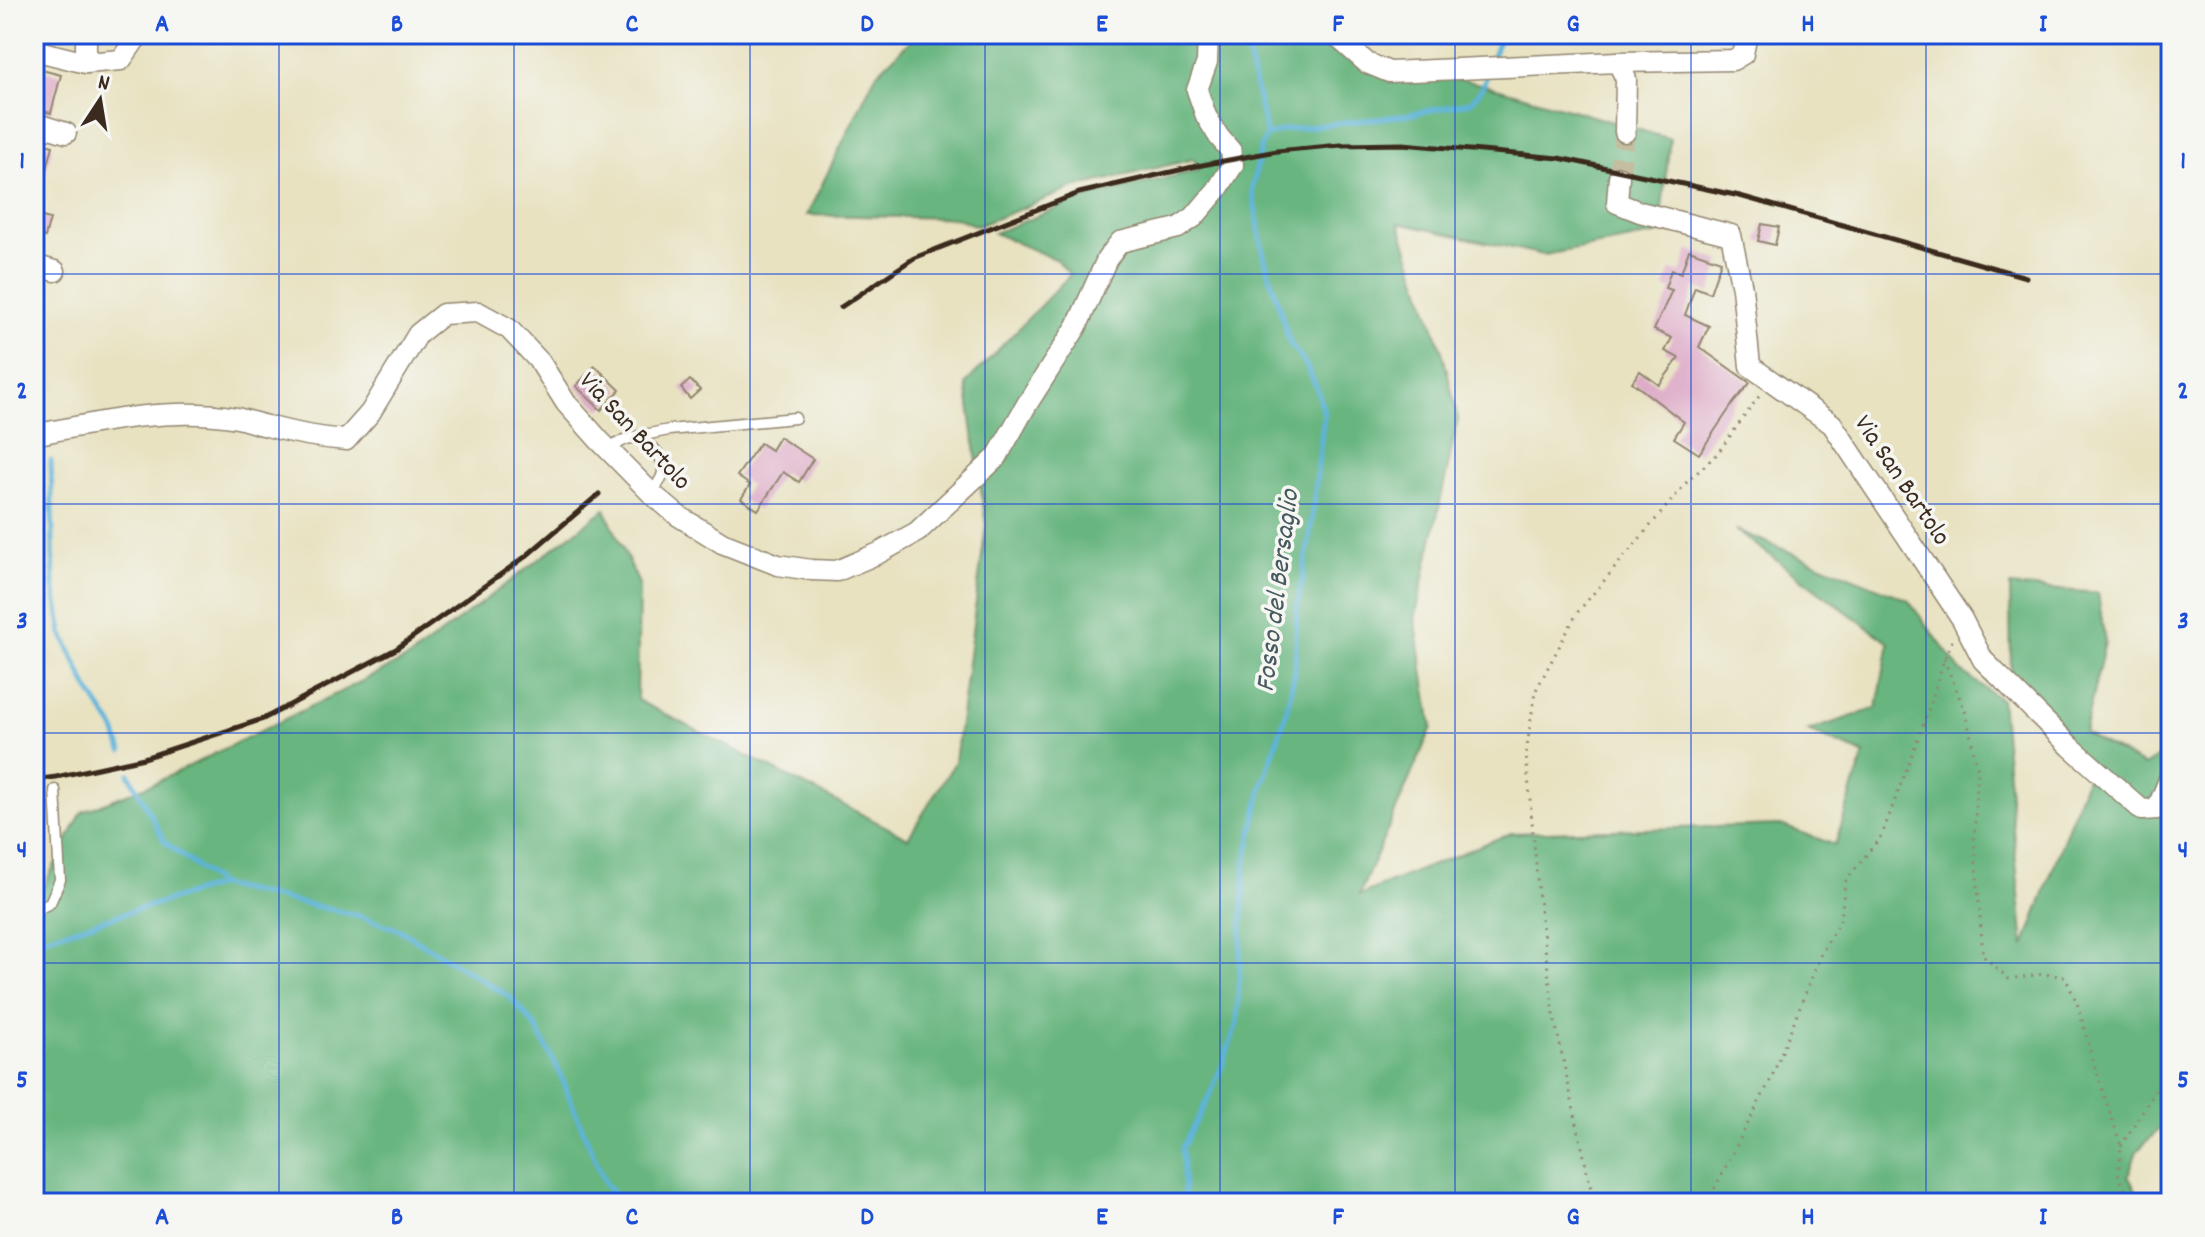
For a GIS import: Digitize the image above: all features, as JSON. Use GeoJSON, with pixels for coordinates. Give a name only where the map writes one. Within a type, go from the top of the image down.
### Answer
{"type":"FeatureCollection","features":[{"type":"Feature","properties":{"kind":"street"},"geometry":{"type":"LineString","coordinates":[[86,34],[86,63]]}},
{"type":"Feature","properties":{"kind":"street"},"geometry":{"type":"LineString","coordinates":[[34,50],[86,63],[121,60],[139,34]]}},
{"type":"Feature","properties":{"kind":"street","name":"Via San Bartolo"},"geometry":{"type":"LineString","coordinates":[[34,435],[165,415],[202,415],[238,418],[313,437],[346,440],[370,413],[418,334],[443,314],[478,312],[509,329],[540,362],[566,403],[651,493],[677,515],[722,543],[778,565],[837,571],[917,532],[997,457],[1077,326],[1107,259],[1120,242],[1178,228],[1194,217],[1217,190],[1233,165],[1231,151],[1206,116],[1197,90],[1207,62],[1208,34]]}},
{"type":"Feature","properties":{"kind":"street"},"geometry":{"type":"LineString","coordinates":[[1334,34],[1367,63],[1389,72],[1733,60],[1743,54],[1747,34]]}},
{"type":"Feature","properties":{"kind":"street"},"geometry":{"type":"LineString","coordinates":[[1618,62],[1626,79],[1625,132]]}},
{"type":"Feature","properties":{"kind":"street"},"geometry":{"type":"LineString","coordinates":[[34,123],[66,133]]}},
{"type":"Feature","properties":{"kind":"street","name":"Via San Bartolo"},"geometry":{"type":"LineString","coordinates":[[1619,177],[1617,203],[1640,212],[1731,235],[1742,288],[1750,366],[1832,424],[1962,619],[1983,660],[2071,747],[2142,810],[2157,809],[2171,775]]}},
{"type":"Feature","properties":{"kind":"street"},"geometry":{"type":"LineString","coordinates":[[34,265],[55,271]]}},
{"type":"Feature","properties":{"kind":"lane"},"geometry":{"type":"LineString","coordinates":[[610,451],[622,440],[669,430],[795,418]]}},
{"type":"Feature","properties":{"kind":"lane"},"geometry":{"type":"LineString","coordinates":[[634,437],[649,444],[659,454],[664,472],[651,493]]}},
{"type":"Feature","properties":{"kind":"lane"},"geometry":{"type":"LineString","coordinates":[[34,911],[50,903],[60,880],[55,790]]}},
{"type":"Feature","properties":{"kind":"path"},"geometry":{"type":"LineString","coordinates":[[1594,1203],[1555,1022],[1540,910],[1526,754],[1535,692],[1577,613],[1687,482],[1717,454],[1771,379]]}},
{"type":"Feature","properties":{"kind":"path"},"geometry":{"type":"LineString","coordinates":[[1707,1203],[1771,1079],[1821,954],[1841,918],[1845,882],[1882,835],[1930,706],[1944,659],[1962,619]]}},
{"type":"Feature","properties":{"kind":"path"},"geometry":{"type":"LineString","coordinates":[[1944,659],[1965,711],[1978,770],[1974,837],[1983,956],[2009,979],[2044,974],[2065,977],[2077,1003],[2121,1146],[2118,1177],[2132,1203]]}},
{"type":"Feature","properties":{"kind":"path"},"geometry":{"type":"LineString","coordinates":[[2121,1146],[2171,1065]]}},
{"type":"Feature","properties":{"kind":"green space"},"geometry":{"type":"Polygon","coordinates":[[[917,34],[1297,34],[1299,39],[1500,89],[1670,139],[1659,234],[1544,255],[1399,223],[1444,358],[1458,419],[1415,619],[1432,727],[1359,895],[1511,833],[1781,825],[1835,845],[1864,754],[1808,731],[1877,708],[1889,643],[1736,530],[1908,600],[1960,670],[2001,700],[2024,947],[2087,776],[2011,680],[2010,586],[2098,593],[2105,642],[2084,733],[2144,766],[2171,748],[2171,1118],[2137,1151],[2128,1176],[2143,1203],[34,1203],[34,900],[82,812],[159,781],[409,658],[605,509],[639,584],[637,700],[908,838],[955,762],[986,525],[966,383],[1070,275],[1057,260],[994,233],[1083,198],[1199,170],[1194,159],[1076,187],[977,226],[956,218],[807,215],[876,74],[917,34]]]}},
{"type":"Feature","properties":{"kind":"building"},"geometry":{"type":"Polygon","coordinates":[[[34,68],[61,75],[51,113],[34,109],[34,68]]]}},
{"type":"Feature","properties":{"kind":"building"},"geometry":{"type":"Polygon","coordinates":[[[34,141],[53,146],[39,199],[34,198],[34,141]]]}},
{"type":"Feature","properties":{"kind":"building"},"geometry":{"type":"Polygon","coordinates":[[[34,215],[50,219],[45,237],[34,234],[34,215]]]}},
{"type":"Feature","properties":{"kind":"building"},"geometry":{"type":"Polygon","coordinates":[[[1762,224],[1779,227],[1775,245],[1758,241],[1762,224]]]}},
{"type":"Feature","properties":{"kind":"building"},"geometry":{"type":"Polygon","coordinates":[[[1689,250],[1721,261],[1710,293],[1695,287],[1685,315],[1709,326],[1699,347],[1750,383],[1699,454],[1674,438],[1684,422],[1632,382],[1640,371],[1659,385],[1679,358],[1665,351],[1672,338],[1654,330],[1672,290],[1665,288],[1671,270],[1681,273],[1689,250]]]}},
{"type":"Feature","properties":{"kind":"building"},"geometry":{"type":"Polygon","coordinates":[[[595,366],[620,390],[601,410],[576,386],[595,366]]]}},
{"type":"Feature","properties":{"kind":"building"},"geometry":{"type":"Polygon","coordinates":[[[690,380],[700,390],[690,399],[681,388],[690,380]]]}},
{"type":"Feature","properties":{"kind":"building"},"geometry":{"type":"Polygon","coordinates":[[[779,437],[813,459],[799,482],[783,472],[758,510],[741,499],[750,485],[737,476],[760,443],[771,450],[779,437]]]}},
{"type":"Feature","properties":{"kind":"waterway","name":"Fosso del Bersaglio"},"geometry":{"type":"LineString","coordinates":[[1182,1203],[1182,1148],[1208,1099],[1237,1023],[1245,865],[1262,787],[1285,717],[1295,671],[1297,608],[1309,542],[1324,414],[1306,365],[1290,344],[1264,256],[1252,191],[1261,146],[1267,136],[1243,34]]}},
{"type":"Feature","properties":{"kind":"waterway"},"geometry":{"type":"LineString","coordinates":[[1491,62],[1501,34]]}},
{"type":"Feature","properties":{"kind":"waterway"},"geometry":{"type":"LineString","coordinates":[[1267,136],[1283,130],[1407,115],[1471,102],[1487,75]]}},
{"type":"Feature","properties":{"kind":"waterway"},"geometry":{"type":"LineString","coordinates":[[51,461],[54,585],[62,633],[87,687],[115,730],[122,751]]}},
{"type":"Feature","properties":{"kind":"waterway"},"geometry":{"type":"LineString","coordinates":[[129,774],[165,842],[220,885],[356,915],[400,930],[510,997],[535,1026],[556,1065],[605,1183],[621,1203]]}},
{"type":"Feature","properties":{"kind":"waterway"},"geometry":{"type":"LineString","coordinates":[[34,941],[219,885]]}},
{"type":"Feature","properties":{"kind":"tunnel"},"geometry":{"type":"LineString","coordinates":[[1619,177],[1625,132]]}},
{"type":"Feature","properties":{"kind":"railway"},"geometry":{"type":"LineString","coordinates":[[841,307],[914,258],[1079,193],[1277,151],[1341,145],[1403,144],[1559,158],[1740,196],[2026,277]]}},
{"type":"Feature","properties":{"kind":"railway"},"geometry":{"type":"LineString","coordinates":[[34,780],[144,758],[263,719],[396,649],[525,557],[599,494]]}}]}
